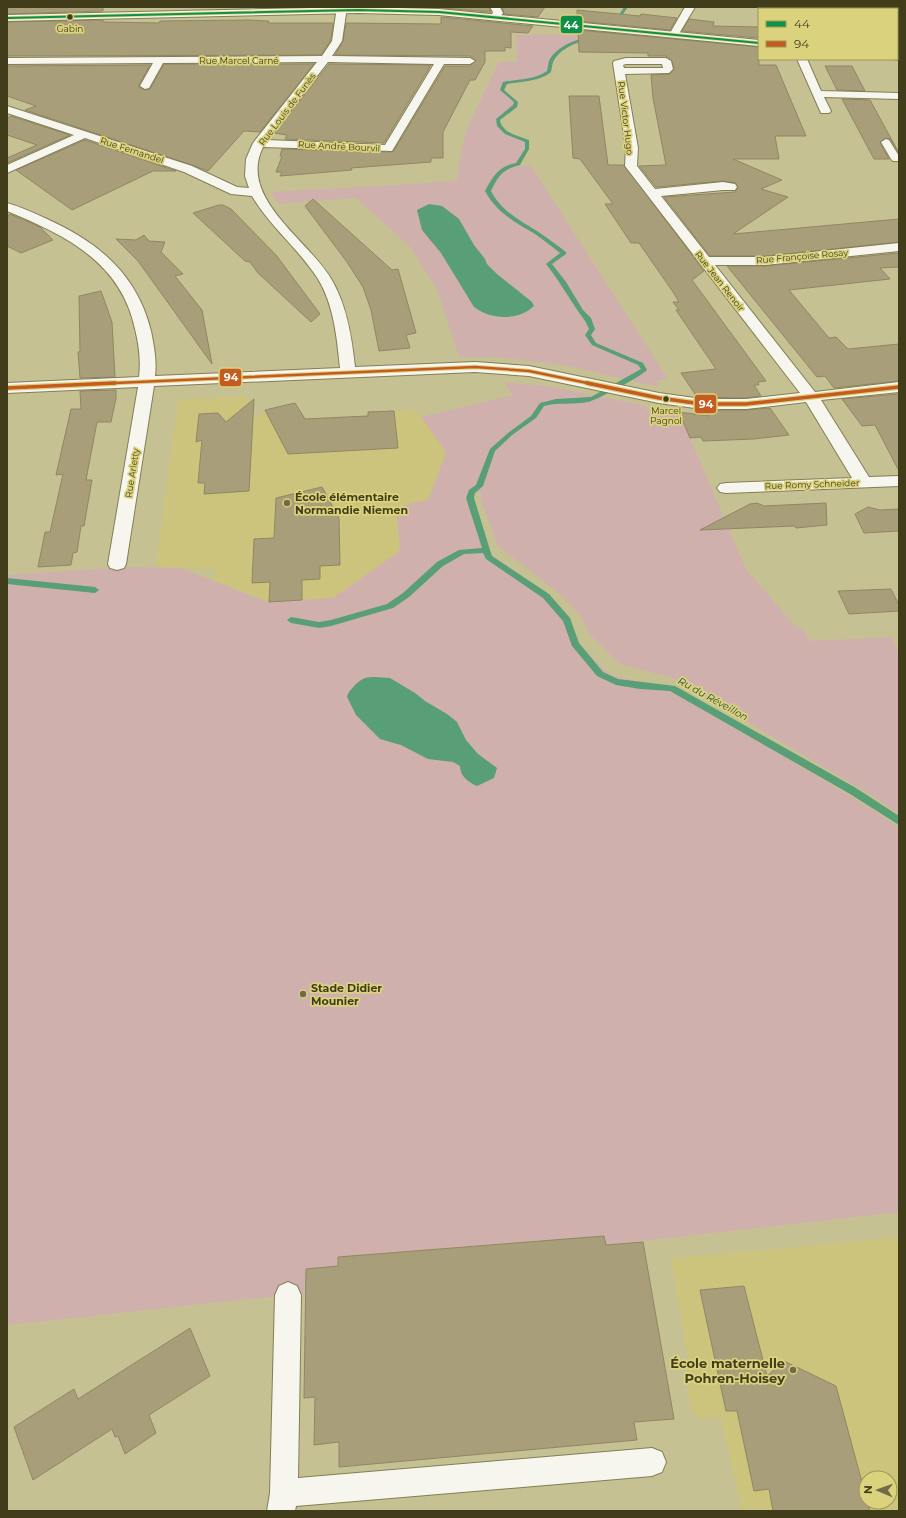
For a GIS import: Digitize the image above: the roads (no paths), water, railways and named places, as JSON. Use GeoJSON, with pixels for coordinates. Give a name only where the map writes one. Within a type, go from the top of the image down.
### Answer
{"type":"FeatureCollection","features":[{"type":"Feature","properties":{"kind":"street"},"geometry":{"type":"LineString","coordinates":[[495,7],[498,15],[496,17]]}},
{"type":"Feature","properties":{"kind":"street"},"geometry":{"type":"LineString","coordinates":[[674,35],[690,7]]}},
{"type":"Feature","properties":{"kind":"street"},"geometry":{"type":"LineString","coordinates":[[7,18],[425,9],[496,17],[662,41],[674,35],[758,43]]}},
{"type":"Feature","properties":{"kind":"street","name":"Rue Louis de Funès"},"geometry":{"type":"LineString","coordinates":[[342,10],[337,41],[325,59],[260,143],[252,159],[251,171],[255,192],[264,206],[315,264],[326,282],[339,317],[348,372]]}},
{"type":"Feature","properties":{"kind":"street","name":"Rue Victor Hugo"},"geometry":{"type":"LineString","coordinates":[[631,166],[632,148],[618,63],[621,61],[666,61],[662,41]]}},
{"type":"Feature","properties":{"kind":"street","name":"Rue Marcel Carné"},"geometry":{"type":"LineString","coordinates":[[7,61],[325,59],[470,61]]}},
{"type":"Feature","properties":{"kind":"street"},"geometry":{"type":"LineString","coordinates":[[145,86],[160,60]]}},
{"type":"Feature","properties":{"kind":"street"},"geometry":{"type":"LineString","coordinates":[[802,60],[825,111]]}},
{"type":"Feature","properties":{"kind":"street","name":"Rue André Bourvil"},"geometry":{"type":"LineString","coordinates":[[260,143],[388,149],[396,138],[439,64],[439,61]]}},
{"type":"Feature","properties":{"kind":"street"},"geometry":{"type":"LineString","coordinates":[[817,94],[899,96]]}},
{"type":"Feature","properties":{"kind":"street","name":"Rue Fernandel"},"geometry":{"type":"LineString","coordinates":[[7,109],[188,169],[235,191],[255,192]]}},
{"type":"Feature","properties":{"kind":"street"},"geometry":{"type":"LineString","coordinates":[[7,169],[85,134]]}},
{"type":"Feature","properties":{"kind":"street","name":"Rue Jean Renoir"},"geometry":{"type":"LineString","coordinates":[[631,166],[810,396],[863,482]]}},
{"type":"Feature","properties":{"kind":"street"},"geometry":{"type":"LineString","coordinates":[[653,193],[723,186],[731,187]]}},
{"type":"Feature","properties":{"kind":"street","name":"Rue Arletty"},"geometry":{"type":"LineString","coordinates":[[7,207],[36,217],[55,227],[85,245],[112,267],[131,291],[144,327],[148,358],[146,383],[117,564]]}},
{"type":"Feature","properties":{"kind":"street","name":"Rue Françoise Rosay"},"geometry":{"type":"LineString","coordinates":[[704,261],[765,261],[899,247]]}},
{"type":"Feature","properties":{"kind":"street"},"geometry":{"type":"LineString","coordinates":[[7,388],[146,383],[475,367],[529,371],[621,390],[702,404],[746,404],[899,387]]}},
{"type":"Feature","properties":{"kind":"street","name":"Rue Romy Schneider"},"geometry":{"type":"LineString","coordinates":[[726,488],[899,481]]}},
{"type":"Feature","properties":{"kind":"lane"},"geometry":{"type":"LineString","coordinates":[[886,142],[894,159]]}},
{"type":"Feature","properties":{"kind":"lane"},"geometry":{"type":"LineString","coordinates":[[288,1295],[282,1502],[652,1462]]}},
{"type":"Feature","properties":{"kind":"waterway","name":"Ru du Réveillon"},"geometry":{"type":"LineString","coordinates":[[614,24],[626,7]]}},
{"type":"Feature","properties":{"kind":"waterway","name":"Ru du Réveillon"},"geometry":{"type":"LineString","coordinates":[[486,550],[470,498],[472,492],[479,486],[492,450],[510,434],[534,417],[542,404],[556,401],[583,401],[593,399],[644,370],[641,364],[594,344],[588,335],[592,329],[588,318],[581,311],[563,282],[549,264],[564,253],[541,236],[504,213],[498,207],[488,191],[499,172],[506,167],[518,164],[527,149],[527,141],[507,133],[499,126],[498,120],[515,106],[516,102],[502,90],[505,83],[534,79],[544,75],[549,72],[551,60],[563,48],[585,39],[612,32]]}},
{"type":"Feature","properties":{"kind":"waterway"},"geometry":{"type":"LineString","coordinates":[[291,620],[319,625],[390,606],[406,595],[440,564],[462,552],[486,550]]}},
{"type":"Feature","properties":{"kind":"waterway","name":"Ru du Réveillon"},"geometry":{"type":"LineString","coordinates":[[486,550],[489,557],[546,596],[567,620],[575,644],[600,674],[616,682],[640,686],[672,688],[853,791],[899,821]]}},
{"type":"Feature","properties":{"kind":"waterway"},"geometry":{"type":"LineString","coordinates":[[7,581],[95,590]]}},
{"type":"Feature","properties":{"kind":"place","name":"Gabin"},"geometry":{"type":"Point","coordinates":[70,17]}},
{"type":"Feature","properties":{"kind":"place","name":"Marcel Pagnol"},"geometry":{"type":"Point","coordinates":[666,399]}},
{"type":"Feature","properties":{"kind":"place","name":"École élémentaire Normandie Niemen"},"geometry":{"type":"Point","coordinates":[287,503]}},
{"type":"Feature","properties":{"kind":"place","name":"Stade Didier Mounier"},"geometry":{"type":"Point","coordinates":[303,994]}},
{"type":"Feature","properties":{"kind":"place","name":"École maternelle Pohren-Hoisey"},"geometry":{"type":"Point","coordinates":[793,1370]}}]}
